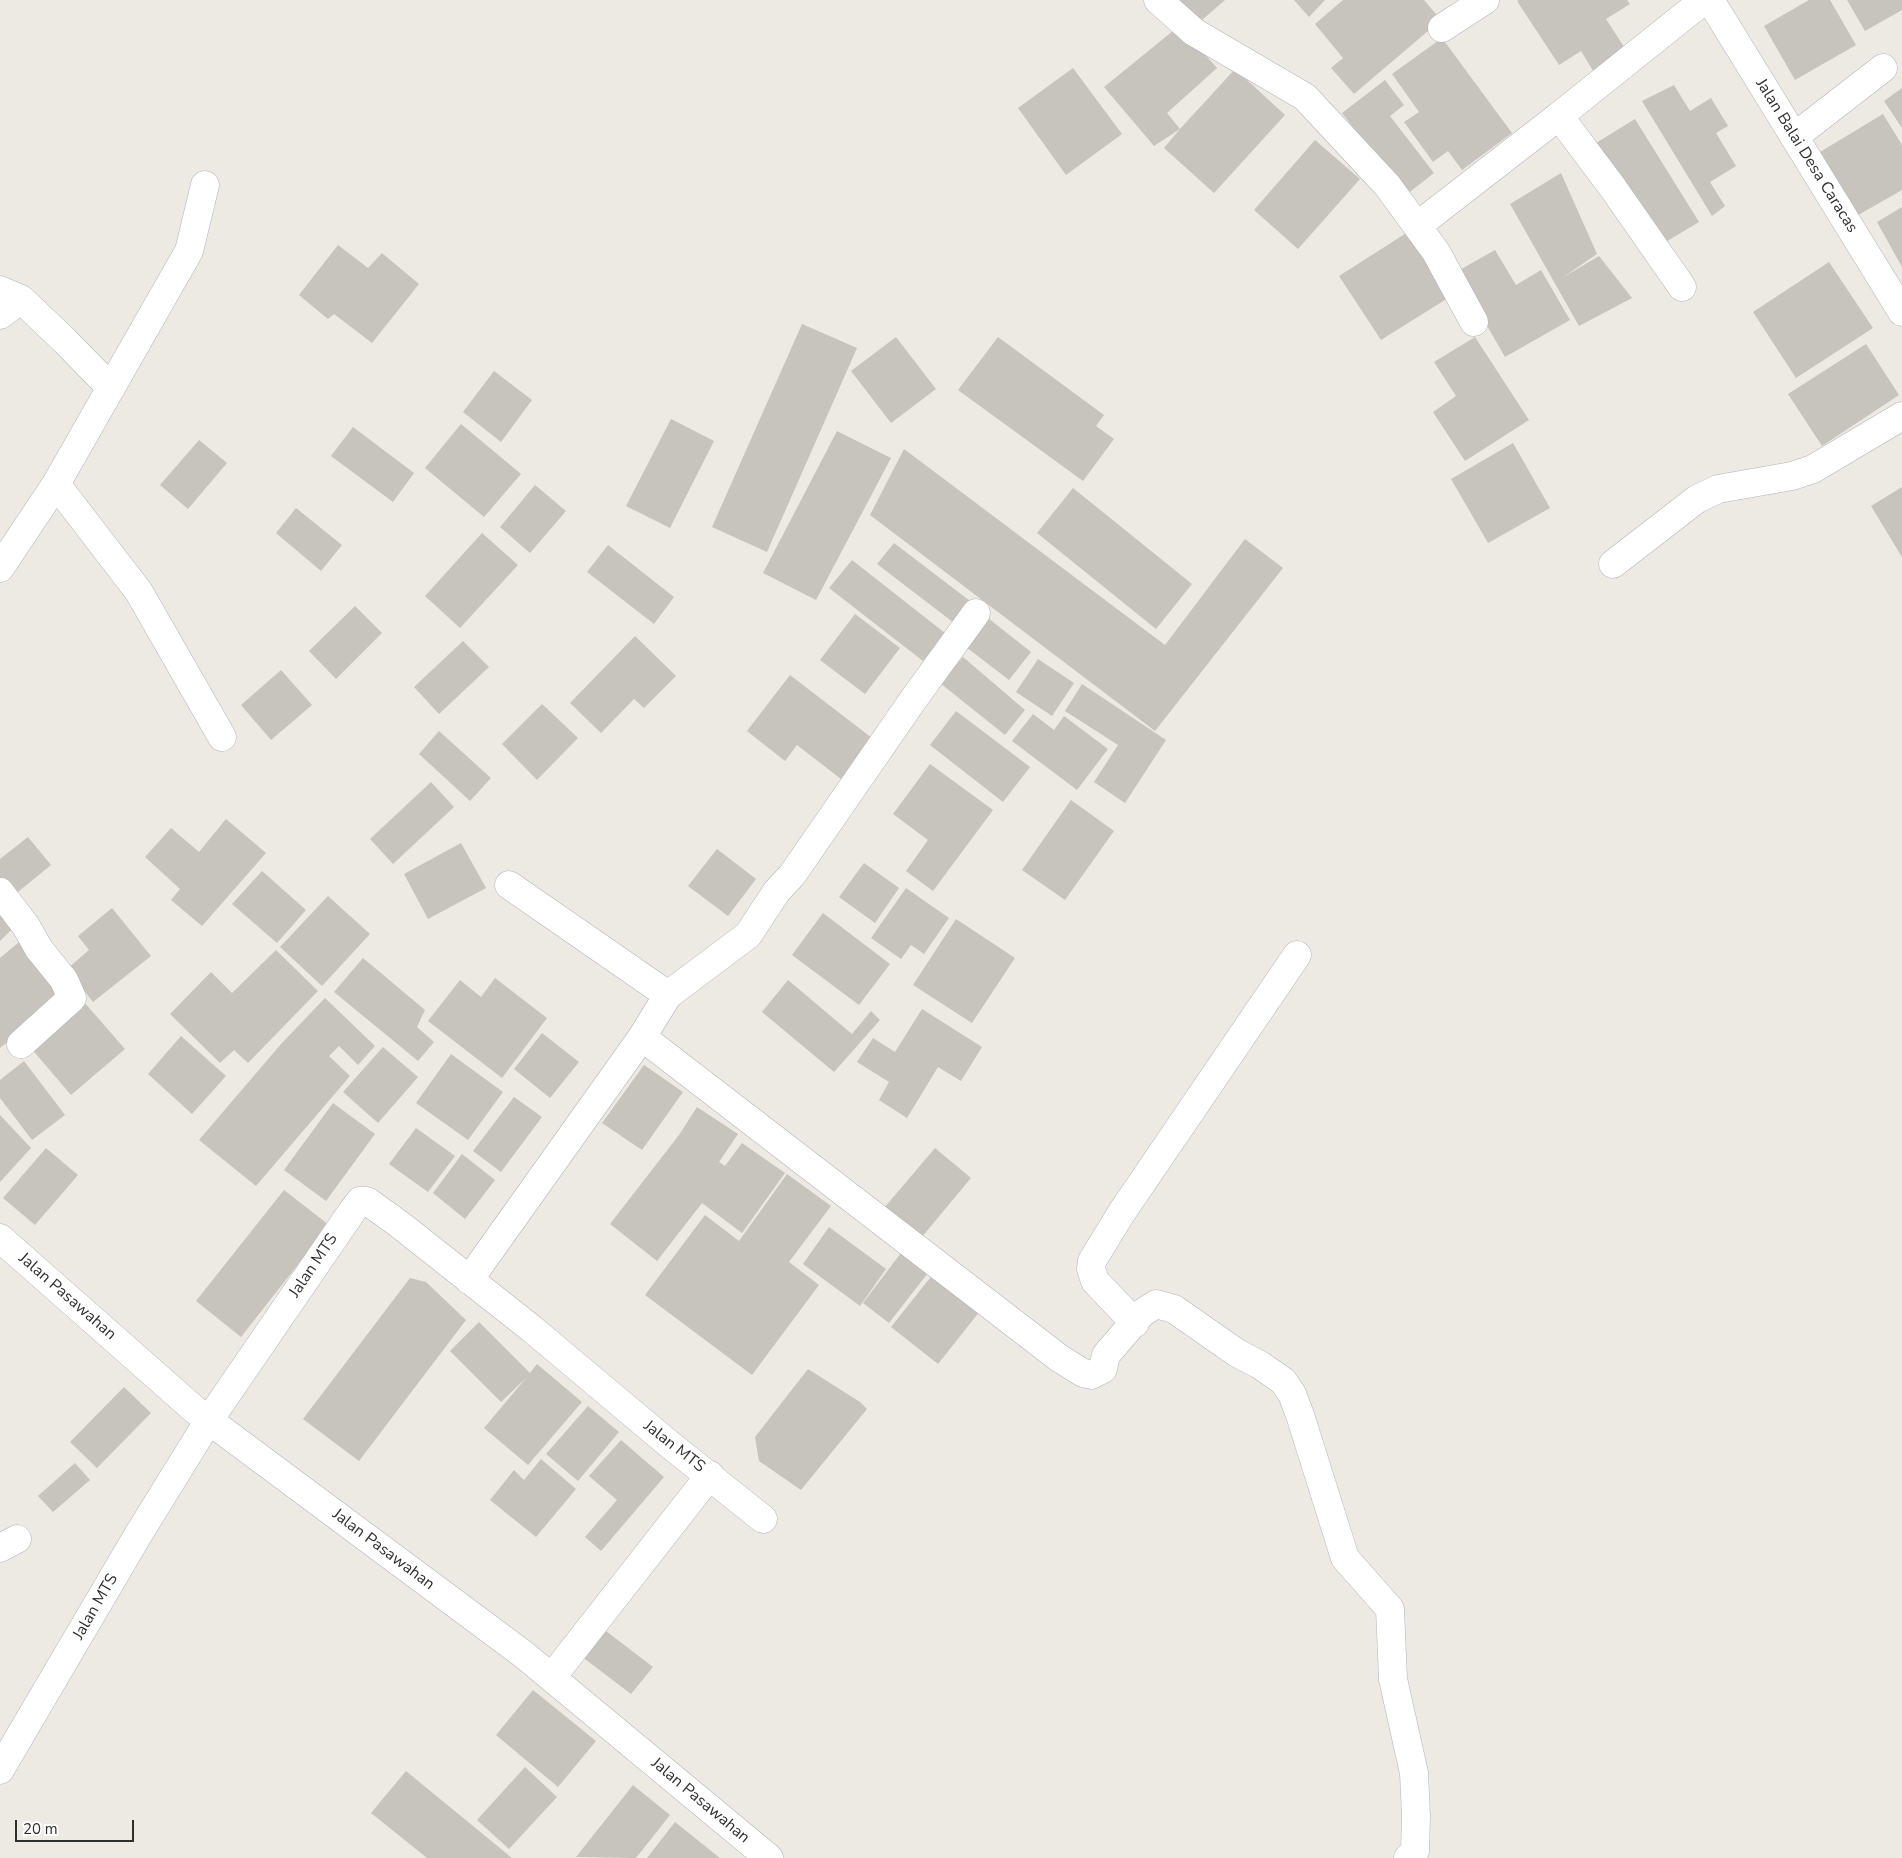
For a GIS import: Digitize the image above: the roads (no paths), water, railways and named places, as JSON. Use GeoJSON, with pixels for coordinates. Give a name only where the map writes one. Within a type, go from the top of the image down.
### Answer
{"type":"FeatureCollection","features":[{"type":"Feature","properties":{"kind":"street"},"geometry":{"type":"LineString","coordinates":[[1158,0],[1194,32],[1305,97],[1387,184],[1436,252],[1474,322]]}},
{"type":"Feature","properties":{"kind":"street"},"geometry":{"type":"LineString","coordinates":[[1442,28],[1485,0]]}},
{"type":"Feature","properties":{"kind":"street"},"geometry":{"type":"LineString","coordinates":[[1417,226],[1704,0]]}},
{"type":"Feature","properties":{"kind":"street","name":"Jalan Balai Desa Caracas"},"geometry":{"type":"LineString","coordinates":[[1710,0],[1902,312]]}},
{"type":"Feature","properties":{"kind":"street"},"geometry":{"type":"LineString","coordinates":[[1794,137],[1883,68]]}},
{"type":"Feature","properties":{"kind":"street"},"geometry":{"type":"LineString","coordinates":[[1559,116],[1613,188],[1682,287]]}},
{"type":"Feature","properties":{"kind":"street"},"geometry":{"type":"LineString","coordinates":[[0,568],[56,484],[188,251],[205,185]]}},
{"type":"Feature","properties":{"kind":"street"},"geometry":{"type":"LineString","coordinates":[[7,301],[65,341],[111,388]]}},
{"type":"Feature","properties":{"kind":"street"},"geometry":{"type":"LineString","coordinates":[[1613,564],[1697,499],[1718,490],[1792,476],[1813,469],[1902,416]]}},
{"type":"Feature","properties":{"kind":"street"},"geometry":{"type":"LineString","coordinates":[[56,484],[140,592],[222,737]]}},
{"type":"Feature","properties":{"kind":"street"},"geometry":{"type":"LineString","coordinates":[[469,1280],[642,1037],[668,995],[748,936],[777,891],[792,876],[913,700],[976,613]]}},
{"type":"Feature","properties":{"kind":"street"},"geometry":{"type":"LineString","coordinates":[[508,885],[668,995]]}},
{"type":"Feature","properties":{"kind":"street"},"geometry":{"type":"LineString","coordinates":[[0,892],[26,926],[39,949],[64,980],[72,998],[21,1044]]}},
{"type":"Feature","properties":{"kind":"street"},"geometry":{"type":"LineString","coordinates":[[1135,1322],[1095,1281],[1091,1269],[1092,1261],[1122,1212],[1297,954]]}},
{"type":"Feature","properties":{"kind":"street"},"geometry":{"type":"LineString","coordinates":[[642,1037],[1076,1369],[1089,1375],[1103,1369],[1106,1355],[1142,1313],[1156,1304],[1174,1309],[1237,1353],[1260,1365],[1283,1381],[1292,1394],[1313,1453],[1345,1558],[1390,1609],[1393,1633],[1394,1679],[1414,1773],[1415,1851],[1408,1858]]}},
{"type":"Feature","properties":{"kind":"street","name":"Jalan MTS"},"geometry":{"type":"LineString","coordinates":[[0,1770],[138,1535],[209,1420],[360,1201],[367,1201],[399,1224],[532,1329],[669,1444],[763,1519]]}},
{"type":"Feature","properties":{"kind":"street","name":"Jalan Pasawahan"},"geometry":{"type":"LineString","coordinates":[[0,1238],[196,1410],[552,1678],[769,1858]]}},
{"type":"Feature","properties":{"kind":"street"},"geometry":{"type":"LineString","coordinates":[[552,1678],[710,1475]]}}]}
